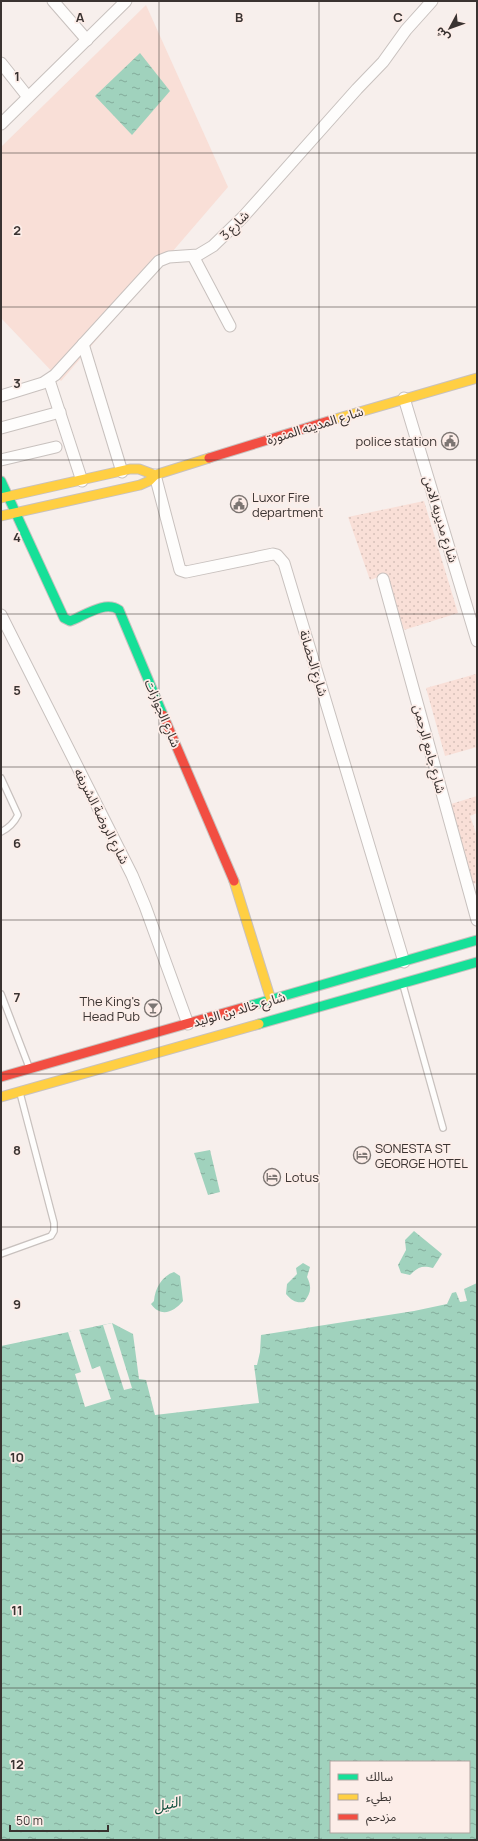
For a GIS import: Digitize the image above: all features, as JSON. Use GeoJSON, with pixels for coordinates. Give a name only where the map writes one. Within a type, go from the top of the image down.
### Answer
{"type":"FeatureCollection","features":[{"type":"Feature","properties":{"kind":"main road","name":"شارع المدينه المنورة"},"geometry":{"type":"LineString","coordinates":[[1,516],[140,485],[148,481],[154,475],[404,398],[477,378]]}},
{"type":"Feature","properties":{"kind":"main road"},"geometry":{"type":"LineString","coordinates":[[1,481],[5,497],[139,469],[154,475]]}},
{"type":"Feature","properties":{"kind":"main road","name":"شارع الجوازات"},"geometry":{"type":"LineString","coordinates":[[5,497],[16,512],[64,618],[70,621],[109,606],[116,607],[119,610],[238,891],[271,1000]]}},
{"type":"Feature","properties":{"kind":"main road","name":"شارع خالد بن الوليد"},"geometry":{"type":"LineString","coordinates":[[1,1077],[477,940]]}},
{"type":"Feature","properties":{"kind":"main road","name":"شارع خالد بن الوليد"},"geometry":{"type":"LineString","coordinates":[[1,1097],[477,962]]}},
{"type":"Feature","properties":{"kind":"main road"},"geometry":{"type":"LineString","coordinates":[[14,1074],[19,1092]]}},
{"type":"Feature","properties":{"kind":"street"},"geometry":{"type":"LineString","coordinates":[[53,1],[87,40]]}},
{"type":"Feature","properties":{"kind":"street"},"geometry":{"type":"LineString","coordinates":[[1,124],[126,1]]}},
{"type":"Feature","properties":{"kind":"street","name":"شارع 3"},"geometry":{"type":"LineString","coordinates":[[1,396],[49,380],[160,261],[169,257],[193,256],[210,249],[243,217],[383,62],[406,30],[432,1]]}},
{"type":"Feature","properties":{"kind":"street"},"geometry":{"type":"LineString","coordinates":[[1,63],[28,97]]}},
{"type":"Feature","properties":{"kind":"street"},"geometry":{"type":"LineString","coordinates":[[193,256],[230,326]]}},
{"type":"Feature","properties":{"kind":"street"},"geometry":{"type":"LineString","coordinates":[[83,344],[122,472]]}},
{"type":"Feature","properties":{"kind":"street"},"geometry":{"type":"LineString","coordinates":[[49,380],[82,481]]}},
{"type":"Feature","properties":{"kind":"street","name":"شارع مديريه الامن"},"geometry":{"type":"LineString","coordinates":[[404,398],[477,641]]}},
{"type":"Feature","properties":{"kind":"street"},"geometry":{"type":"LineString","coordinates":[[1,428],[60,412]]}},
{"type":"Feature","properties":{"kind":"street"},"geometry":{"type":"LineString","coordinates":[[1,460],[56,447]]}},
{"type":"Feature","properties":{"kind":"street","name":"شارع الحضانة"},"geometry":{"type":"LineString","coordinates":[[154,475],[180,570],[186,572],[273,554],[277,555],[284,563],[404,962]]}},
{"type":"Feature","properties":{"kind":"street","name":"شارع جامع الرحمن"},"geometry":{"type":"LineString","coordinates":[[383,579],[477,920]]}},
{"type":"Feature","properties":{"kind":"street","name":"شارع الروضة الشريفه"},"geometry":{"type":"LineString","coordinates":[[1,615],[132,875],[145,906],[188,1024]]}},
{"type":"Feature","properties":{"kind":"lane"},"geometry":{"type":"LineString","coordinates":[[1,778],[18,815],[15,821],[1,832]]}},
{"type":"Feature","properties":{"kind":"lane"},"geometry":{"type":"LineString","coordinates":[[403,984],[443,1128]]}},
{"type":"Feature","properties":{"kind":"lane"},"geometry":{"type":"LineString","coordinates":[[1,994],[30,1069]]}},
{"type":"Feature","properties":{"kind":"lane"},"geometry":{"type":"LineString","coordinates":[[1,1254],[51,1236],[54,1231],[54,1222],[19,1092]]}},
{"type":"Feature","properties":{"kind":"shaded area"},"geometry":{"type":"Polygon","coordinates":[[[146,5],[228,187],[61,381],[1,318],[1,147],[146,5]]]}},
{"type":"Feature","properties":{"kind":"shaded area"},"geometry":{"type":"Polygon","coordinates":[[[424,501],[458,613],[404,630],[387,574],[370,580],[348,517],[424,501]]]}},
{"type":"Feature","properties":{"kind":"shaded area"},"geometry":{"type":"Polygon","coordinates":[[[476,674],[477,747],[445,756],[426,688],[476,674]]]}},
{"type":"Feature","properties":{"kind":"shaded area"},"geometry":{"type":"Polygon","coordinates":[[[477,796],[477,813],[470,816],[477,836],[477,883],[473,884],[451,804],[477,796]]]}},
{"type":"Feature","properties":{"kind":"water"},"geometry":{"type":"Polygon","coordinates":[[[140,53],[170,91],[132,135],[95,96],[140,53]]]}},
{"type":"Feature","properties":{"kind":"water"},"geometry":{"type":"Polygon","coordinates":[[[210,1150],[220,1192],[208,1195],[194,1153],[210,1150]]]}},
{"type":"Feature","properties":{"kind":"water"},"geometry":{"type":"Polygon","coordinates":[[[414,1231],[442,1254],[433,1268],[420,1267],[410,1275],[401,1273],[398,1265],[406,1250],[405,1240],[414,1231]]]}},
{"type":"Feature","properties":{"kind":"water"},"geometry":{"type":"Polygon","coordinates":[[[303,1263],[310,1267],[307,1277],[310,1284],[310,1290],[304,1302],[296,1302],[286,1294],[287,1284],[297,1274],[296,1268],[303,1263]]]}},
{"type":"Feature","properties":{"kind":"water"},"geometry":{"type":"Polygon","coordinates":[[[174,1272],[180,1276],[183,1301],[172,1310],[167,1312],[159,1311],[151,1304],[154,1301],[160,1283],[166,1276],[174,1272]]]}},
{"type":"Feature","properties":{"kind":"water","name":"النيل"},"geometry":{"type":"Polygon","coordinates":[[[477,1283],[477,1840],[1,1840],[1,1346],[112,1323],[133,1334],[139,1379],[146,1380],[155,1415],[259,1403],[254,1365],[257,1365],[260,1352],[261,1335],[414,1311],[447,1304],[452,1293],[456,1292],[460,1302],[467,1301],[464,1289],[477,1283]]]}},
{"type":"Feature","properties":{"kind":"pier"},"geometry":{"type":"Polygon","coordinates":[[[112,1323],[132,1388],[124,1390],[103,1325],[112,1323]]]}},
{"type":"Feature","properties":{"kind":"pier"},"geometry":{"type":"Polygon","coordinates":[[[79,1329],[92,1369],[100,1366],[111,1399],[85,1407],[75,1374],[81,1372],[68,1332],[79,1329]]]}},
{"type":"Feature","properties":{"kind":"traffic: fast"},"geometry":{"type":"LineString","coordinates":[[1,481],[64,618],[70,621],[94,610],[107,607],[113,607],[119,610],[163,715]]}},
{"type":"Feature","properties":{"kind":"traffic: fast"},"geometry":{"type":"LineString","coordinates":[[245,1007],[477,940]]}},
{"type":"Feature","properties":{"kind":"traffic: fast"},"geometry":{"type":"LineString","coordinates":[[259,1024],[477,962]]}},
{"type":"Feature","properties":{"kind":"traffic: slow"},"geometry":{"type":"LineString","coordinates":[[332,420],[477,378]]}},
{"type":"Feature","properties":{"kind":"traffic: slow"},"geometry":{"type":"LineString","coordinates":[[1,516],[140,485],[149,481],[155,475],[209,458]]}},
{"type":"Feature","properties":{"kind":"traffic: slow"},"geometry":{"type":"LineString","coordinates":[[1,498],[130,469],[139,469],[155,475]]}},
{"type":"Feature","properties":{"kind":"traffic: slow"},"geometry":{"type":"LineString","coordinates":[[234,881],[271,1000]]}},
{"type":"Feature","properties":{"kind":"traffic: slow"},"geometry":{"type":"LineString","coordinates":[[1,1097],[259,1024]]}},
{"type":"Feature","properties":{"kind":"traffic: jam"},"geometry":{"type":"LineString","coordinates":[[209,458],[332,420]]}},
{"type":"Feature","properties":{"kind":"traffic: jam"},"geometry":{"type":"LineString","coordinates":[[163,715],[234,881]]}},
{"type":"Feature","properties":{"kind":"traffic: jam"},"geometry":{"type":"LineString","coordinates":[[1,1077],[245,1007]]}},
{"type":"Feature","properties":{"kind":"place","name":"police station"},"geometry":{"type":"Point","coordinates":[450,441]}},
{"type":"Feature","properties":{"kind":"place","name":"Luxor Fire department"},"geometry":{"type":"Point","coordinates":[239,504]}},
{"type":"Feature","properties":{"kind":"place","name":"The King's Head Pub"},"geometry":{"type":"Point","coordinates":[153,1008]}},
{"type":"Feature","properties":{"kind":"place","name":"SONESTA ST GEORGE HOTEL"},"geometry":{"type":"Point","coordinates":[362,1155]}},
{"type":"Feature","properties":{"kind":"place","name":"Lotus"},"geometry":{"type":"Point","coordinates":[272,1177]}}]}
